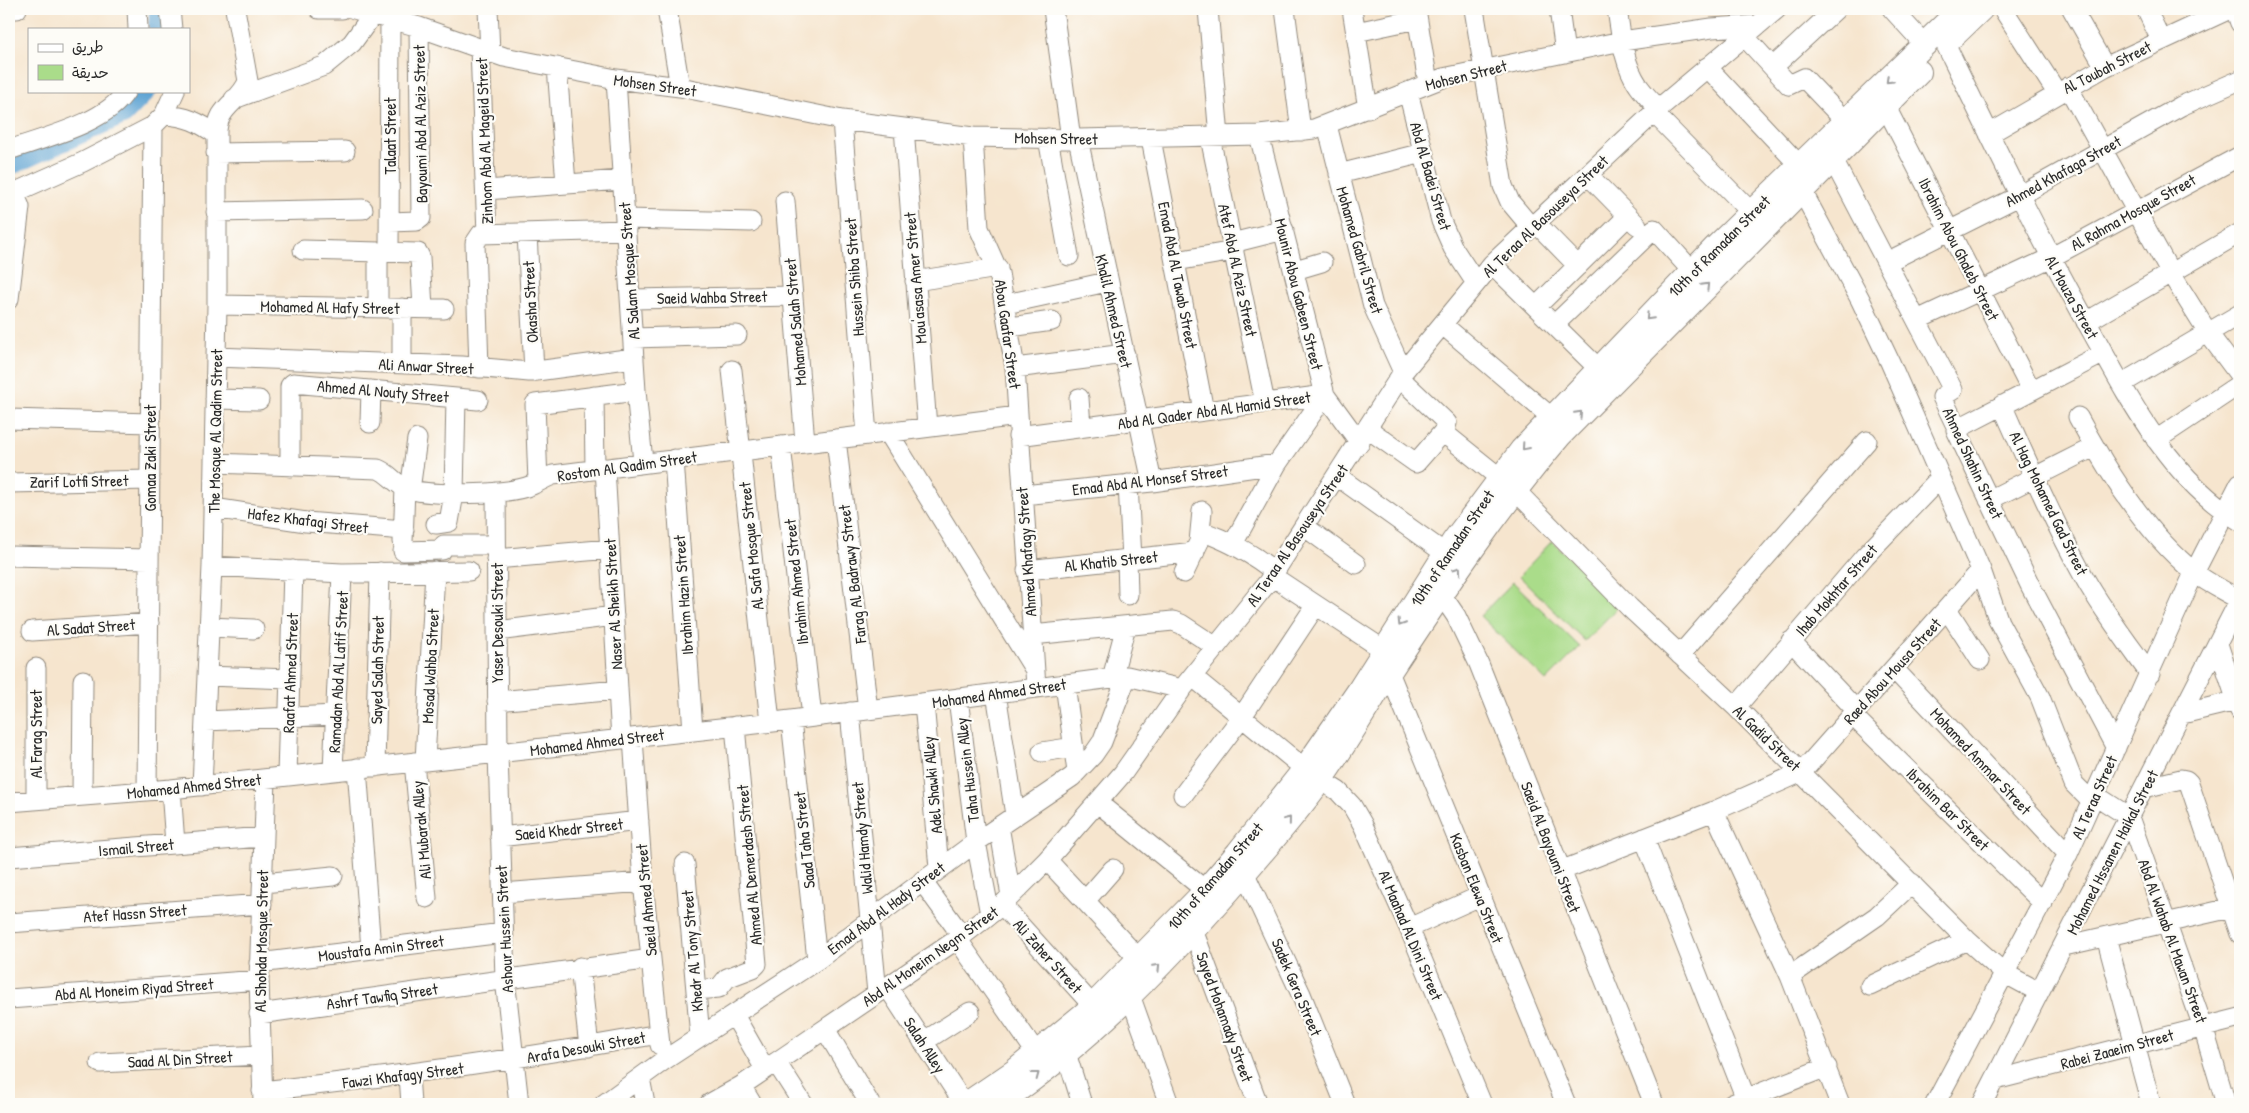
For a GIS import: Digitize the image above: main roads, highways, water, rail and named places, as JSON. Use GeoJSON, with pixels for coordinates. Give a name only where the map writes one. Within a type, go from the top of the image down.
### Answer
{"type":"FeatureCollection","features":[{"type":"Feature","properties":{"kind":"main road","name":"10th of Ramadan Street"},"geometry":{"type":"LineString","coordinates":[[1387,661],[1441,594],[1551,418],[1693,272],[1722,255],[1751,212],[1832,158],[1886,107],[1961,9]]}},
{"type":"Feature","properties":{"kind":"main road","name":"10th of Ramadan Street"},"geometry":{"type":"LineString","coordinates":[[1005,1102],[1066,1053],[1130,995],[1193,930],[1244,872],[1387,661],[1446,554],[1508,484],[1538,462],[1722,255],[1801,178],[1846,122],[1935,44],[1981,9]]}},
{"type":"Feature","properties":{"kind":"main road","name":"10th of Ramadan Street"},"geometry":{"type":"LineString","coordinates":[[965,1104],[1037,1054],[1093,1006],[1205,890],[1312,774]]}},
{"type":"Feature","properties":{"kind":"waterway"},"geometry":{"type":"LineString","coordinates":[[156,28],[157,9]]}},
{"type":"Feature","properties":{"kind":"waterway"},"geometry":{"type":"LineString","coordinates":[[9,168],[125,116],[148,92]]}}]}
